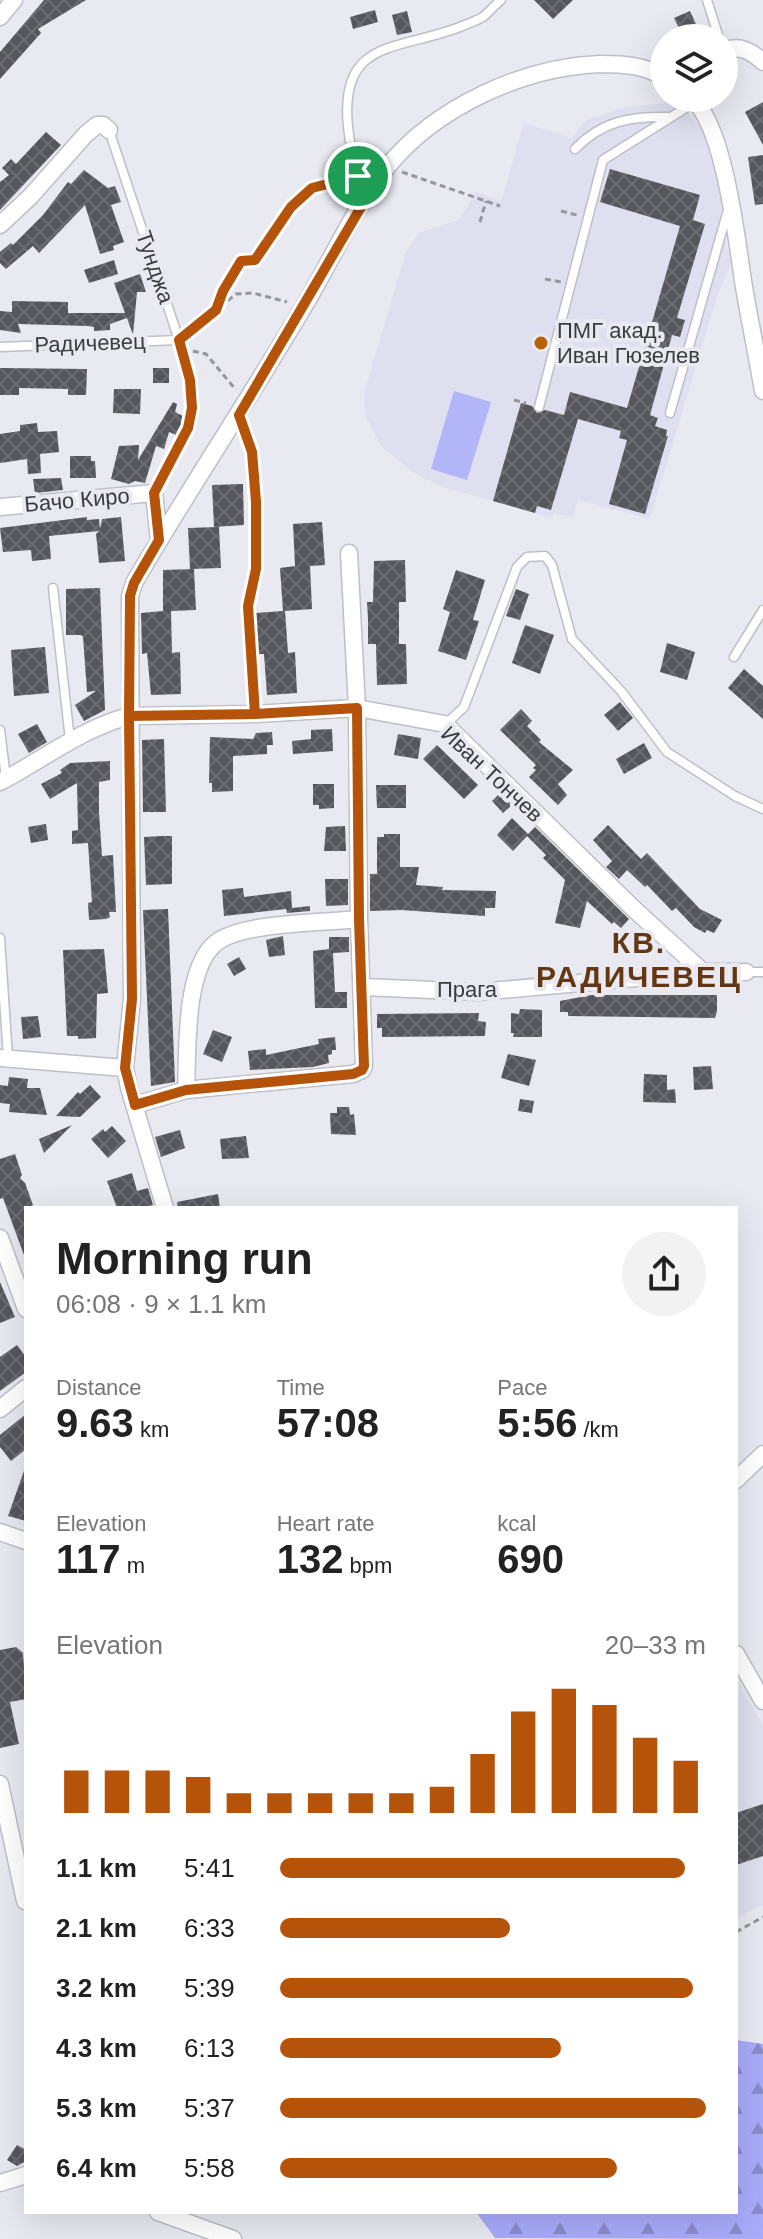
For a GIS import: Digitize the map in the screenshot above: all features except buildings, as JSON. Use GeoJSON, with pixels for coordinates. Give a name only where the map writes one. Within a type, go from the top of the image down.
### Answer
{"type":"FeatureCollection","features":[{"type":"Feature","properties":{"kind":"street"},"geometry":{"type":"LineString","coordinates":[[0,17],[14,0]]}},
{"type":"Feature","properties":{"kind":"street"},"geometry":{"type":"LineString","coordinates":[[738,49],[750,50],[763,62]]}},
{"type":"Feature","properties":{"kind":"street"},"geometry":{"type":"LineString","coordinates":[[164,1206],[125,1068],[132,999],[129,716],[130,596],[134,583],[239,415],[387,167],[434,124],[479,97],[549,70],[579,65],[619,64],[650,71]]}},
{"type":"Feature","properties":{"kind":"street"},"geometry":{"type":"LineString","coordinates":[[702,112],[711,130],[730,201],[763,391]]}},
{"type":"Feature","properties":{"kind":"street"},"geometry":{"type":"LineString","coordinates":[[0,225],[30,197],[86,134],[97,125],[109,130]]}},
{"type":"Feature","properties":{"kind":"street"},"geometry":{"type":"LineString","coordinates":[[154,493],[159,540]]}},
{"type":"Feature","properties":{"kind":"street","name":"Бачо Киро"},"geometry":{"type":"LineString","coordinates":[[0,507],[154,493]]}},
{"type":"Feature","properties":{"kind":"street"},"geometry":{"type":"LineString","coordinates":[[135,1105],[186,1090],[353,1074],[362,1070],[357,708],[349,553]]}},
{"type":"Feature","properties":{"kind":"street","name":"Иван Тончев"},"geometry":{"type":"LineString","coordinates":[[3,780],[70,740],[110,721],[129,716],[255,714],[357,708],[445,724],[635,910],[703,972]]}},
{"type":"Feature","properties":{"kind":"street"},"geometry":{"type":"LineString","coordinates":[[186,1090],[193,988],[200,966],[218,940],[244,930],[359,919]]}},
{"type":"Feature","properties":{"kind":"street","name":"Прага"},"geometry":{"type":"LineString","coordinates":[[363,987],[479,992],[703,972],[754,972]]}},
{"type":"Feature","properties":{"kind":"street"},"geometry":{"type":"LineString","coordinates":[[4,1058],[125,1068]]}},
{"type":"Feature","properties":{"kind":"street"},"geometry":{"type":"LineString","coordinates":[[0,1238],[24,1304]]}},
{"type":"Feature","properties":{"kind":"street"},"geometry":{"type":"LineString","coordinates":[[0,1409],[24,1390]]}},
{"type":"Feature","properties":{"kind":"street"},"geometry":{"type":"LineString","coordinates":[[738,1478],[763,1454]]}},
{"type":"Feature","properties":{"kind":"street"},"geometry":{"type":"LineString","coordinates":[[0,1532],[24,1540]]}},
{"type":"Feature","properties":{"kind":"street"},"geometry":{"type":"LineString","coordinates":[[738,1657],[763,1701]]}},
{"type":"Feature","properties":{"kind":"street"},"geometry":{"type":"LineString","coordinates":[[0,1784],[24,1896]]}},
{"type":"Feature","properties":{"kind":"street"},"geometry":{"type":"LineString","coordinates":[[0,2183],[24,2176]]}},
{"type":"Feature","properties":{"kind":"street"},"geometry":{"type":"LineString","coordinates":[[164,2214],[233,2239]]}},
{"type":"Feature","properties":{"kind":"lane"},"geometry":{"type":"LineString","coordinates":[[371,190],[358,176],[346,104],[349,84],[359,65],[387,48],[446,32],[481,18],[501,0]]}},
{"type":"Feature","properties":{"kind":"lane"},"geometry":{"type":"LineString","coordinates":[[707,0],[715,24]]}},
{"type":"Feature","properties":{"kind":"lane"},"geometry":{"type":"LineString","coordinates":[[539,407],[603,160],[677,112]]}},
{"type":"Feature","properties":{"kind":"lane"},"geometry":{"type":"LineString","coordinates":[[575,149],[600,128],[631,118],[670,117]]}},
{"type":"Feature","properties":{"kind":"lane","name":"Тунджа"},"geometry":{"type":"LineString","coordinates":[[109,130],[190,380],[192,408],[188,428],[154,493]]}},
{"type":"Feature","properties":{"kind":"lane"},"geometry":{"type":"LineString","coordinates":[[670,413],[730,201]]}},
{"type":"Feature","properties":{"kind":"lane","name":"Радичевец"},"geometry":{"type":"LineString","coordinates":[[0,347],[180,344]]}},
{"type":"Feature","properties":{"kind":"lane"},"geometry":{"type":"LineString","coordinates":[[239,415],[252,452],[256,502],[256,569],[248,606],[255,714]]}},
{"type":"Feature","properties":{"kind":"lane"},"geometry":{"type":"LineString","coordinates":[[445,724],[464,707],[517,567],[527,557],[545,556],[552,565],[572,639],[621,691],[667,752],[735,796],[763,809]]}},
{"type":"Feature","properties":{"kind":"lane"},"geometry":{"type":"LineString","coordinates":[[53,588],[70,740]]}},
{"type":"Feature","properties":{"kind":"lane"},"geometry":{"type":"LineString","coordinates":[[734,657],[763,610]]}},
{"type":"Feature","properties":{"kind":"lane"},"geometry":{"type":"LineString","coordinates":[[0,730],[3,780]]}},
{"type":"Feature","properties":{"kind":"lane"},"geometry":{"type":"LineString","coordinates":[[0,938],[4,1058]]}},
{"type":"Feature","properties":{"kind":"path"},"geometry":{"type":"LineString","coordinates":[[387,167],[500,206]]}},
{"type":"Feature","properties":{"kind":"path"},"geometry":{"type":"LineString","coordinates":[[216,310],[241,261],[255,260],[291,207],[312,188],[358,176]]}},
{"type":"Feature","properties":{"kind":"path"},"geometry":{"type":"LineString","coordinates":[[480,222],[486,201]]}},
{"type":"Feature","properties":{"kind":"path"},"geometry":{"type":"LineString","coordinates":[[234,389],[206,354],[180,344],[236,294],[253,293],[304,307]]}},
{"type":"Feature","properties":{"kind":"path"},"geometry":{"type":"LineString","coordinates":[[738,1931],[763,1917]]}},
{"type":"Feature","properties":{"kind":"shaded area","name":"ПМГ акад. Иван Гюзелев"},"geometry":{"type":"Polygon","coordinates":[[[650,105],[650,112],[687,112],[702,129],[721,196],[721,224],[731,263],[718,293],[650,519],[578,500],[573,517],[554,513],[552,518],[437,485],[410,470],[381,446],[366,417],[364,393],[406,252],[419,233],[459,220],[476,192],[501,201],[524,123],[572,138],[586,120],[625,107],[650,105]]]}},
{"type":"Feature","properties":{"kind":"shaded area"},"geometry":{"type":"Polygon","coordinates":[[[454,391],[491,402],[467,480],[431,469],[454,391]]]}},
{"type":"Feature","properties":{"kind":"shaded area"},"geometry":{"type":"Polygon","coordinates":[[[738,1682],[763,1726],[763,1905],[738,1917],[738,1682]]]}},
{"type":"Feature","properties":{"kind":"green space"},"geometry":{"type":"Polygon","coordinates":[[[738,2040],[763,2044],[763,2239],[495,2238],[477,2214],[738,2214],[738,2040]]]}},
{"type":"Feature","properties":{"kind":"place","name":"ПМГ акад. Иван Гюзелев"},"geometry":{"type":"Point","coordinates":[541,343]}},
{"type":"Feature","properties":{"kind":"district","name":"КВ. РАДИЧЕВЕЦ"},"geometry":{"type":"Point","coordinates":[639,959]}},
{"type":"Feature","properties":{"kind":"route"},"geometry":{"type":"LineString","coordinates":[[358,176],[312,188],[291,207],[255,260],[241,261],[216,310],[179,340],[190,380],[192,408],[188,428],[154,493],[159,540],[134,583],[130,596],[129,716],[255,714],[357,708],[364,1066],[353,1074],[186,1090],[135,1105],[125,1068],[132,999],[129,716],[192,715],[255,714],[248,606],[256,569],[256,502],[252,452],[239,415],[371,190],[358,176]]}}]}
